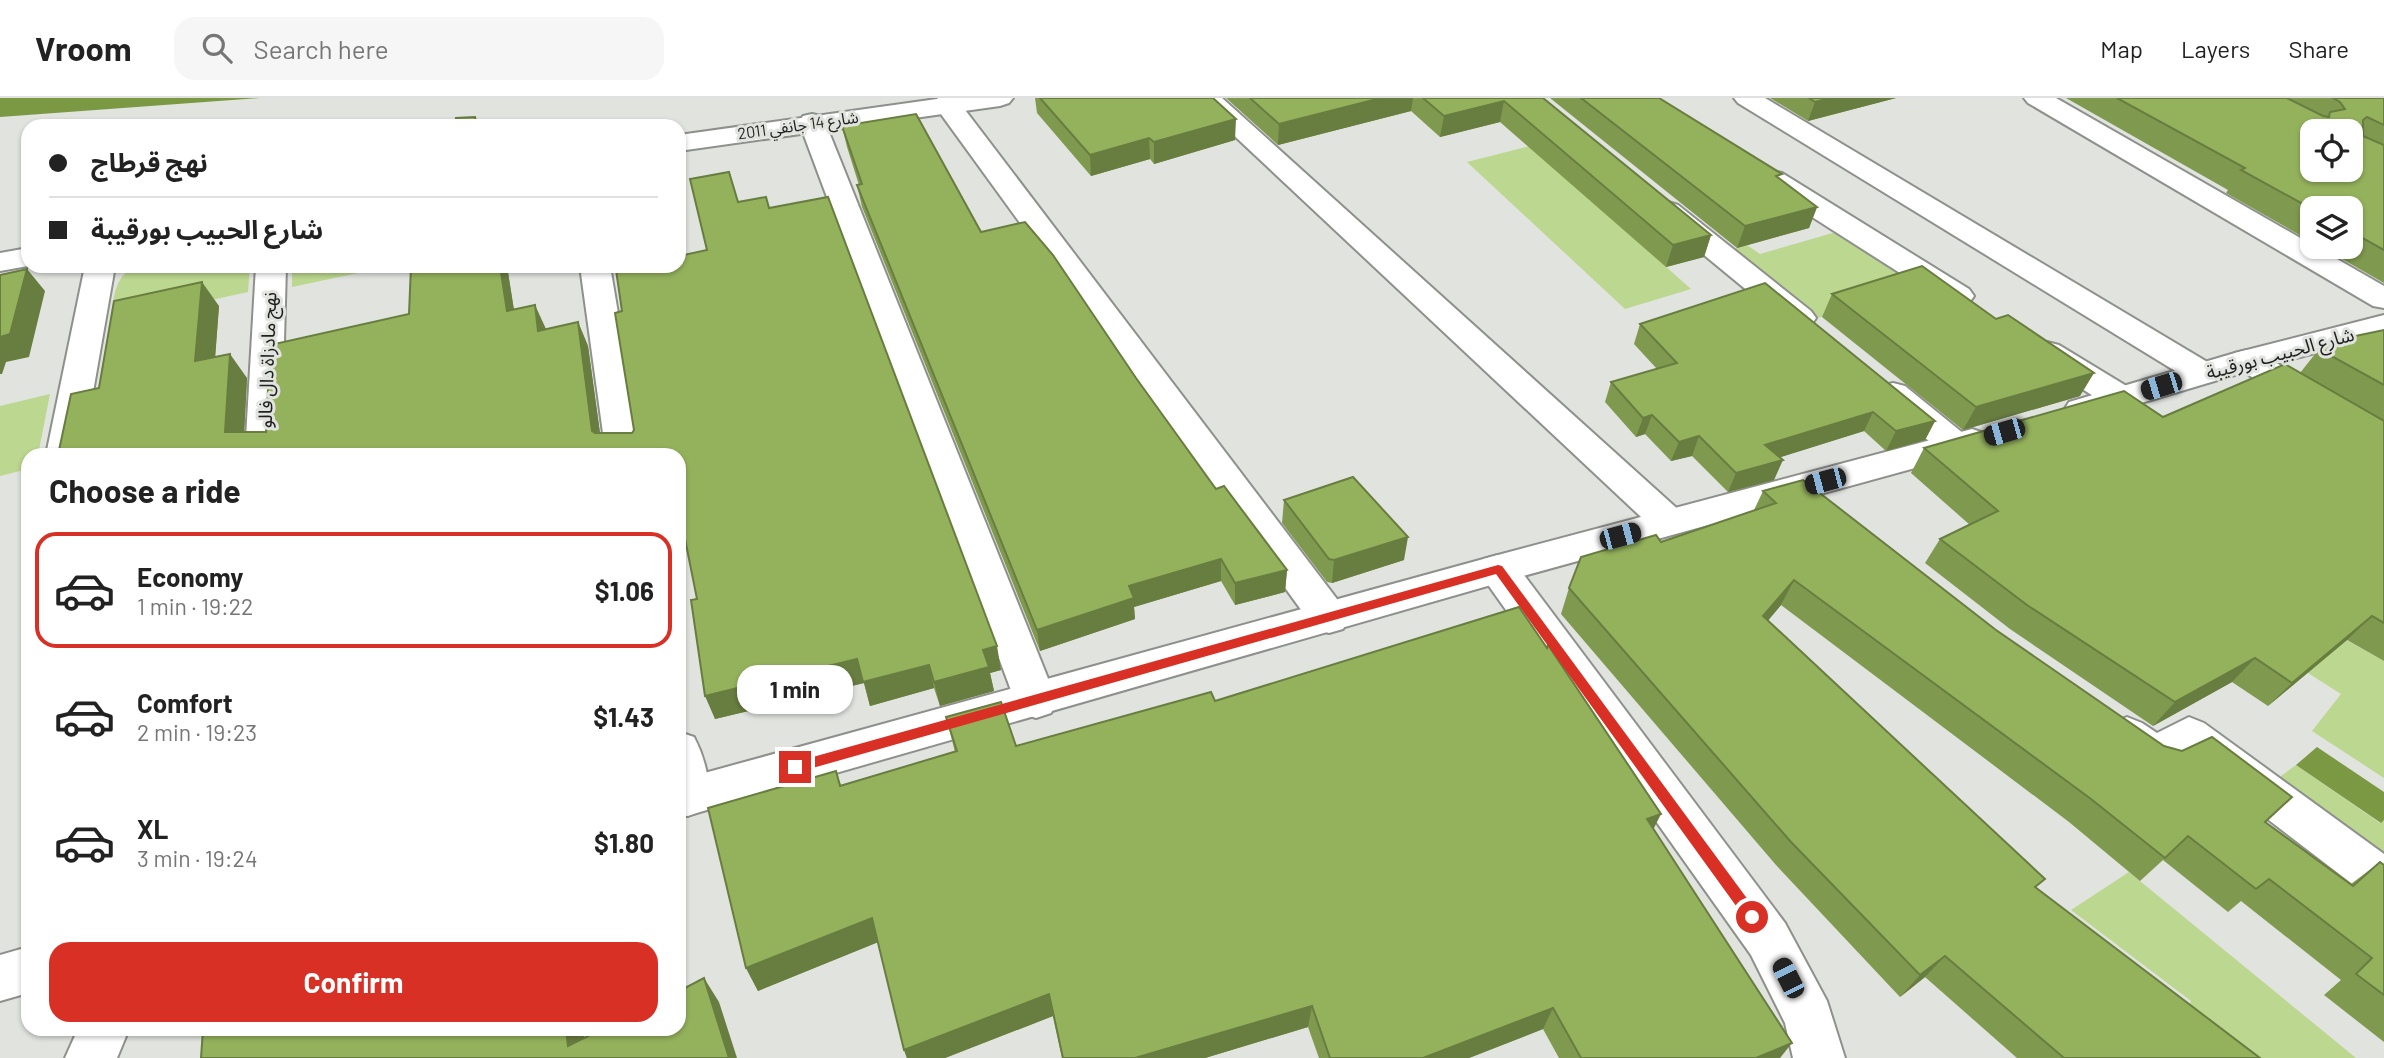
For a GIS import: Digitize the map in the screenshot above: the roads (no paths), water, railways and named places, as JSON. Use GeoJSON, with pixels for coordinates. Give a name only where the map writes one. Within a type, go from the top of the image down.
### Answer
{"type":"FeatureCollection","features":[{"type":"Feature","properties":{"kind":"street","name":"شارع 14 جانفي 2011"},"geometry":{"type":"LineString","coordinates":[[686,142],[811,122],[1000,98]]}},
{"type":"Feature","properties":{"kind":"street"},"geometry":{"type":"LineString","coordinates":[[1207,98],[1669,522]]}},
{"type":"Feature","properties":{"kind":"street"},"geometry":{"type":"LineString","coordinates":[[1747,98],[2202,373]]}},
{"type":"Feature","properties":{"kind":"street"},"geometry":{"type":"LineString","coordinates":[[2037,98],[2384,299]]}},
{"type":"Feature","properties":{"kind":"street"},"geometry":{"type":"LineString","coordinates":[[947,104],[1329,618]]}},
{"type":"Feature","properties":{"kind":"street"},"geometry":{"type":"LineString","coordinates":[[811,122],[1036,701]]}},
{"type":"Feature","properties":{"kind":"street"},"geometry":{"type":"LineString","coordinates":[[1748,164],[1981,310]]}},
{"type":"Feature","properties":{"kind":"street"},"geometry":{"type":"LineString","coordinates":[[1647,194],[1818,333]]}},
{"type":"Feature","properties":{"kind":"street"},"geometry":{"type":"LineString","coordinates":[[0,262],[21,258]]}},
{"type":"Feature","properties":{"kind":"street"},"geometry":{"type":"LineString","coordinates":[[65,448],[99,273]]}},
{"type":"Feature","properties":{"kind":"street","name":"نهج مادزاة دال فالو"},"geometry":{"type":"LineString","coordinates":[[263,448],[271,273]]}},
{"type":"Feature","properties":{"kind":"street"},"geometry":{"type":"LineString","coordinates":[[597,273],[623,448]]}},
{"type":"Feature","properties":{"kind":"street","name":"شارع الحبيب بورقيبة"},"geometry":{"type":"LineString","coordinates":[[2045,420],[2247,360],[2384,325]]}},
{"type":"Feature","properties":{"kind":"street"},"geometry":{"type":"LineString","coordinates":[[2028,340],[2121,398]]}},
{"type":"Feature","properties":{"kind":"street"},"geometry":{"type":"LineString","coordinates":[[2247,360],[2384,440]]}},
{"type":"Feature","properties":{"kind":"street"},"geometry":{"type":"LineString","coordinates":[[1871,376],[1957,446]]}},
{"type":"Feature","properties":{"kind":"street"},"geometry":{"type":"LineString","coordinates":[[686,797],[1498,569],[2007,431]]}},
{"type":"Feature","properties":{"kind":"street"},"geometry":{"type":"LineString","coordinates":[[1798,488],[1831,513]]}},
{"type":"Feature","properties":{"kind":"street"},"geometry":{"type":"LineString","coordinates":[[1498,569],[1768,939],[1809,1018],[1819,1058]]}},
{"type":"Feature","properties":{"kind":"street"},"geometry":{"type":"LineString","coordinates":[[2092,710],[2157,755],[2189,735],[2384,881]]}},
{"type":"Feature","properties":{"kind":"street"},"geometry":{"type":"LineString","coordinates":[[0,978],[21,972]]}},
{"type":"Feature","properties":{"kind":"street"},"geometry":{"type":"LineString","coordinates":[[82,1036],[83,1058]]}},
{"type":"Feature","properties":{"kind":"street"},"geometry":{"type":"LineString","coordinates":[[92,1058],[101,1036]]}}]}
